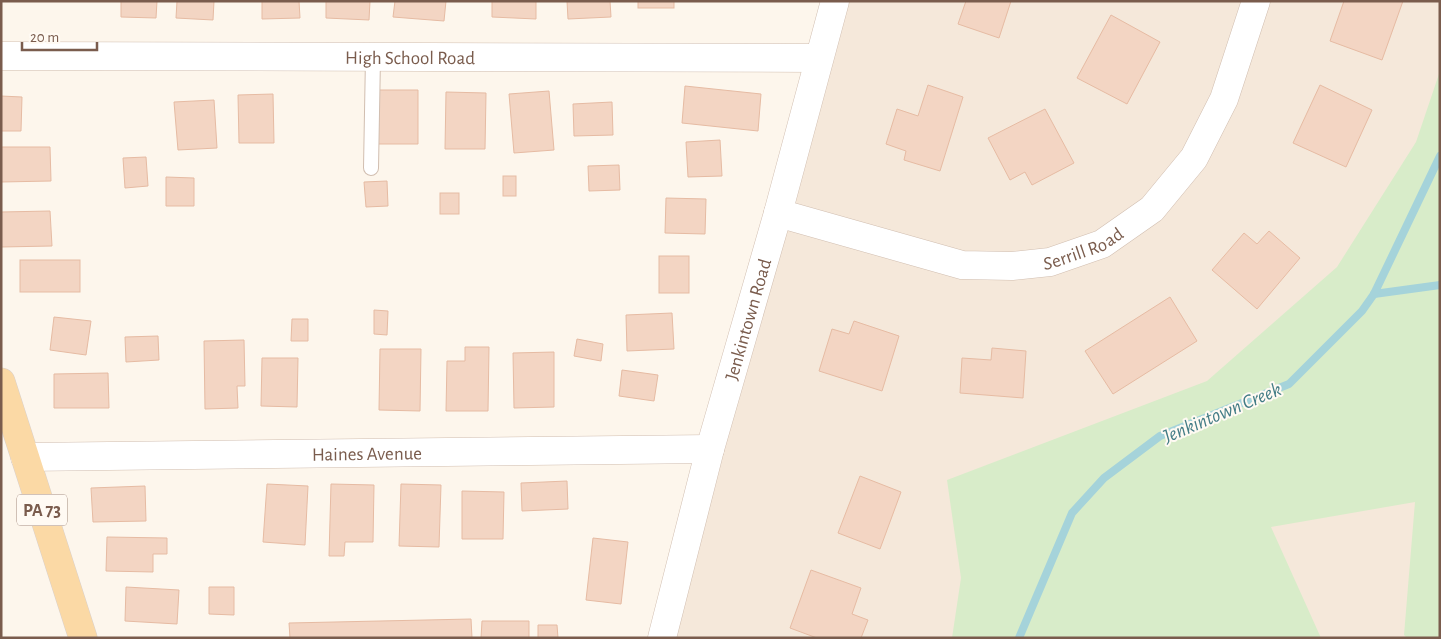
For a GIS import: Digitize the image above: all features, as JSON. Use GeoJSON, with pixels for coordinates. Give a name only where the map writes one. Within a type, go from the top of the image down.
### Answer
{"type":"FeatureCollection","features":[{"type":"Feature","properties":{"kind":"main road","name":"PA 73"},"geometry":{"type":"LineString","coordinates":[[1,382],[15,446],[83,638]]}},
{"type":"Feature","properties":{"kind":"street","name":"Jenkintown Road"},"geometry":{"type":"LineString","coordinates":[[662,638],[710,448],[778,213],[818,58],[835,1]]}},
{"type":"Feature","properties":{"kind":"street","name":"Serrill Road"},"geometry":{"type":"LineString","coordinates":[[778,213],[962,265],[1012,266],[1050,262],[1102,244],[1152,209],[1194,158],[1224,99],[1256,1]]}},
{"type":"Feature","properties":{"kind":"street","name":"High School Road"},"geometry":{"type":"LineString","coordinates":[[1,56],[818,58]]}},
{"type":"Feature","properties":{"kind":"street","name":"Haines Avenue"},"geometry":{"type":"LineString","coordinates":[[15,446],[710,448]]}},
{"type":"Feature","properties":{"kind":"lane"},"geometry":{"type":"LineString","coordinates":[[372,168],[373,57]]}},
{"type":"Feature","properties":{"kind":"shaded area"},"geometry":{"type":"Polygon","coordinates":[[[844,1],[1440,1],[1440,638],[668,638],[844,1]]]}},
{"type":"Feature","properties":{"kind":"green space"},"geometry":{"type":"Polygon","coordinates":[[[1440,71],[1440,638],[1407,638],[1404,635],[1415,502],[1271,527],[1321,638],[952,638],[961,578],[947,480],[1207,381],[1337,267],[1416,142],[1440,71]]]}},
{"type":"Feature","properties":{"kind":"building"},"geometry":{"type":"Polygon","coordinates":[[[121,1],[157,1],[156,18],[121,17],[121,1]]]}},
{"type":"Feature","properties":{"kind":"building"},"geometry":{"type":"Polygon","coordinates":[[[177,1],[214,1],[213,20],[176,18],[177,1]]]}},
{"type":"Feature","properties":{"kind":"building"},"geometry":{"type":"Polygon","coordinates":[[[262,1],[299,1],[300,18],[262,19],[262,1]]]}},
{"type":"Feature","properties":{"kind":"building"},"geometry":{"type":"Polygon","coordinates":[[[326,1],[370,1],[369,20],[326,18],[326,1]]]}},
{"type":"Feature","properties":{"kind":"building"},"geometry":{"type":"Polygon","coordinates":[[[395,1],[446,1],[444,21],[393,17],[395,1]]]}},
{"type":"Feature","properties":{"kind":"building"},"geometry":{"type":"Polygon","coordinates":[[[492,1],[536,1],[536,19],[492,17],[492,1]]]}},
{"type":"Feature","properties":{"kind":"building"},"geometry":{"type":"Polygon","coordinates":[[[567,1],[610,1],[611,17],[568,19],[567,1]]]}},
{"type":"Feature","properties":{"kind":"building"},"geometry":{"type":"Polygon","coordinates":[[[638,1],[674,1],[674,8],[638,8],[638,1]]]}},
{"type":"Feature","properties":{"kind":"building"},"geometry":{"type":"Polygon","coordinates":[[[966,1],[1011,1],[999,38],[958,24],[966,1]]]}},
{"type":"Feature","properties":{"kind":"building"},"geometry":{"type":"Polygon","coordinates":[[[1344,1],[1403,1],[1382,60],[1330,41],[1344,1]]]}},
{"type":"Feature","properties":{"kind":"building"},"geometry":{"type":"Polygon","coordinates":[[[1111,15],[1160,42],[1127,104],[1077,78],[1111,15]]]}},
{"type":"Feature","properties":{"kind":"building"},"geometry":{"type":"Polygon","coordinates":[[[928,85],[963,97],[940,171],[904,160],[906,151],[886,144],[897,109],[918,116],[928,85]]]}},
{"type":"Feature","properties":{"kind":"building"},"geometry":{"type":"Polygon","coordinates":[[[1320,85],[1372,110],[1346,167],[1293,143],[1320,85]]]}},
{"type":"Feature","properties":{"kind":"building"},"geometry":{"type":"Polygon","coordinates":[[[685,86],[761,94],[758,131],[682,123],[685,86]]]}},
{"type":"Feature","properties":{"kind":"building"},"geometry":{"type":"Polygon","coordinates":[[[376,90],[418,90],[418,144],[377,144],[376,90]]]}},
{"type":"Feature","properties":{"kind":"building"},"geometry":{"type":"Polygon","coordinates":[[[549,91],[554,150],[514,153],[509,94],[549,91]]]}},
{"type":"Feature","properties":{"kind":"building"},"geometry":{"type":"Polygon","coordinates":[[[446,92],[486,93],[485,149],[445,149],[446,92]]]}},
{"type":"Feature","properties":{"kind":"building"},"geometry":{"type":"Polygon","coordinates":[[[273,94],[274,143],[239,143],[238,95],[273,94]]]}},
{"type":"Feature","properties":{"kind":"building"},"geometry":{"type":"Polygon","coordinates":[[[1,96],[22,97],[21,131],[1,131],[1,96]]]}},
{"type":"Feature","properties":{"kind":"building"},"geometry":{"type":"Polygon","coordinates":[[[214,100],[217,148],[178,150],[174,102],[214,100]]]}},
{"type":"Feature","properties":{"kind":"building"},"geometry":{"type":"Polygon","coordinates":[[[612,102],[613,135],[574,136],[573,104],[612,102]]]}},
{"type":"Feature","properties":{"kind":"building"},"geometry":{"type":"Polygon","coordinates":[[[1045,109],[1074,163],[1032,185],[1025,172],[1010,180],[988,138],[1045,109]]]}},
{"type":"Feature","properties":{"kind":"building"},"geometry":{"type":"Polygon","coordinates":[[[720,140],[722,176],[688,177],[686,142],[720,140]]]}},
{"type":"Feature","properties":{"kind":"building"},"geometry":{"type":"Polygon","coordinates":[[[1,147],[50,147],[51,181],[1,182],[1,147]]]}},
{"type":"Feature","properties":{"kind":"building"},"geometry":{"type":"Polygon","coordinates":[[[146,157],[148,186],[125,188],[123,158],[146,157]]]}},
{"type":"Feature","properties":{"kind":"building"},"geometry":{"type":"Polygon","coordinates":[[[619,165],[620,190],[589,191],[588,166],[619,165]]]}},
{"type":"Feature","properties":{"kind":"building"},"geometry":{"type":"Polygon","coordinates":[[[503,176],[516,176],[516,196],[503,196],[503,176]]]}},
{"type":"Feature","properties":{"kind":"building"},"geometry":{"type":"Polygon","coordinates":[[[166,177],[194,178],[194,206],[166,206],[166,177]]]}},
{"type":"Feature","properties":{"kind":"building"},"geometry":{"type":"Polygon","coordinates":[[[387,181],[388,206],[366,207],[364,182],[387,181]]]}},
{"type":"Feature","properties":{"kind":"building"},"geometry":{"type":"Polygon","coordinates":[[[440,193],[459,193],[459,214],[440,214],[440,193]]]}},
{"type":"Feature","properties":{"kind":"building"},"geometry":{"type":"Polygon","coordinates":[[[666,198],[706,199],[705,234],[665,233],[666,198]]]}},
{"type":"Feature","properties":{"kind":"building"},"geometry":{"type":"Polygon","coordinates":[[[50,211],[52,246],[1,247],[1,212],[50,211]]]}},
{"type":"Feature","properties":{"kind":"building"},"geometry":{"type":"Polygon","coordinates":[[[1269,231],[1300,258],[1257,309],[1212,270],[1244,233],[1257,244],[1269,231]]]}},
{"type":"Feature","properties":{"kind":"building"},"geometry":{"type":"Polygon","coordinates":[[[659,256],[689,256],[689,293],[659,293],[659,256]]]}},
{"type":"Feature","properties":{"kind":"building"},"geometry":{"type":"Polygon","coordinates":[[[20,260],[80,260],[80,292],[20,292],[20,260]]]}},
{"type":"Feature","properties":{"kind":"building"},"geometry":{"type":"Polygon","coordinates":[[[1170,297],[1197,341],[1113,394],[1085,351],[1170,297]]]}},
{"type":"Feature","properties":{"kind":"building"},"geometry":{"type":"Polygon","coordinates":[[[374,310],[388,311],[387,335],[374,334],[374,310]]]}},
{"type":"Feature","properties":{"kind":"building"},"geometry":{"type":"Polygon","coordinates":[[[672,313],[674,349],[627,351],[626,315],[672,313]]]}},
{"type":"Feature","properties":{"kind":"building"},"geometry":{"type":"Polygon","coordinates":[[[54,317],[91,321],[86,355],[50,350],[54,317]]]}},
{"type":"Feature","properties":{"kind":"building"},"geometry":{"type":"Polygon","coordinates":[[[292,319],[308,319],[308,341],[291,341],[292,319]]]}},
{"type":"Feature","properties":{"kind":"building"},"geometry":{"type":"Polygon","coordinates":[[[854,321],[899,336],[882,391],[819,371],[832,329],[849,334],[854,321]]]}},
{"type":"Feature","properties":{"kind":"building"},"geometry":{"type":"Polygon","coordinates":[[[158,336],[159,360],[126,362],[125,337],[158,336]]]}},
{"type":"Feature","properties":{"kind":"building"},"geometry":{"type":"Polygon","coordinates":[[[577,339],[603,344],[601,361],[574,356],[577,339]]]}},
{"type":"Feature","properties":{"kind":"building"},"geometry":{"type":"Polygon","coordinates":[[[244,340],[245,386],[237,386],[238,408],[205,409],[204,341],[244,340]]]}},
{"type":"Feature","properties":{"kind":"building"},"geometry":{"type":"Polygon","coordinates":[[[465,347],[489,347],[488,411],[446,411],[447,361],[465,361],[465,347]]]}},
{"type":"Feature","properties":{"kind":"building"},"geometry":{"type":"Polygon","coordinates":[[[992,348],[1026,351],[1023,398],[960,393],[962,358],[991,360],[992,348]]]}},
{"type":"Feature","properties":{"kind":"building"},"geometry":{"type":"Polygon","coordinates":[[[380,349],[421,349],[420,411],[379,410],[380,349]]]}},
{"type":"Feature","properties":{"kind":"building"},"geometry":{"type":"Polygon","coordinates":[[[554,352],[554,407],[514,408],[513,353],[554,352]]]}},
{"type":"Feature","properties":{"kind":"building"},"geometry":{"type":"Polygon","coordinates":[[[262,358],[298,358],[297,407],[261,406],[262,358]]]}},
{"type":"Feature","properties":{"kind":"building"},"geometry":{"type":"Polygon","coordinates":[[[622,370],[658,375],[654,401],[619,396],[622,370]]]}},
{"type":"Feature","properties":{"kind":"building"},"geometry":{"type":"Polygon","coordinates":[[[108,373],[109,408],[54,408],[54,374],[108,373]]]}},
{"type":"Feature","properties":{"kind":"building"},"geometry":{"type":"Polygon","coordinates":[[[860,476],[901,492],[880,549],[838,533],[860,476]]]}},
{"type":"Feature","properties":{"kind":"building"},"geometry":{"type":"Polygon","coordinates":[[[567,481],[568,509],[522,511],[521,483],[567,481]]]}},
{"type":"Feature","properties":{"kind":"building"},"geometry":{"type":"Polygon","coordinates":[[[267,484],[308,486],[305,545],[263,542],[267,484]]]}},
{"type":"Feature","properties":{"kind":"building"},"geometry":{"type":"Polygon","coordinates":[[[331,484],[374,485],[373,542],[345,542],[344,556],[329,556],[331,484]]]}},
{"type":"Feature","properties":{"kind":"building"},"geometry":{"type":"Polygon","coordinates":[[[401,484],[441,485],[439,547],[399,546],[401,484]]]}},
{"type":"Feature","properties":{"kind":"building"},"geometry":{"type":"Polygon","coordinates":[[[145,486],[146,521],[93,522],[91,488],[145,486]]]}},
{"type":"Feature","properties":{"kind":"building"},"geometry":{"type":"Polygon","coordinates":[[[462,491],[504,492],[503,539],[462,539],[462,491]]]}},
{"type":"Feature","properties":{"kind":"building"},"geometry":{"type":"Polygon","coordinates":[[[107,537],[167,538],[167,554],[153,554],[153,572],[106,571],[107,537]]]}},
{"type":"Feature","properties":{"kind":"building"},"geometry":{"type":"Polygon","coordinates":[[[593,538],[628,542],[621,604],[586,600],[593,538]]]}},
{"type":"Feature","properties":{"kind":"building"},"geometry":{"type":"Polygon","coordinates":[[[811,570],[861,588],[852,614],[868,620],[861,638],[817,638],[790,628],[811,570]]]}},
{"type":"Feature","properties":{"kind":"building"},"geometry":{"type":"Polygon","coordinates":[[[126,587],[179,590],[177,624],[125,621],[126,587]]]}},
{"type":"Feature","properties":{"kind":"building"},"geometry":{"type":"Polygon","coordinates":[[[209,587],[234,587],[234,615],[209,614],[209,587]]]}},
{"type":"Feature","properties":{"kind":"building"},"geometry":{"type":"Polygon","coordinates":[[[471,619],[472,638],[290,638],[289,623],[471,619]]]}},
{"type":"Feature","properties":{"kind":"building"},"geometry":{"type":"Polygon","coordinates":[[[482,621],[529,621],[529,638],[481,638],[482,621]]]}},
{"type":"Feature","properties":{"kind":"building"},"geometry":{"type":"Polygon","coordinates":[[[538,625],[557,625],[558,638],[538,638],[538,625]]]}},
{"type":"Feature","properties":{"kind":"waterway","name":"Jenkintown Creek"},"geometry":{"type":"LineString","coordinates":[[1019,638],[1072,513],[1104,478],[1160,436],[1289,384],[1362,311],[1374,294],[1440,156]]}},
{"type":"Feature","properties":{"kind":"waterway"},"geometry":{"type":"LineString","coordinates":[[1374,294],[1440,285]]}}]}
